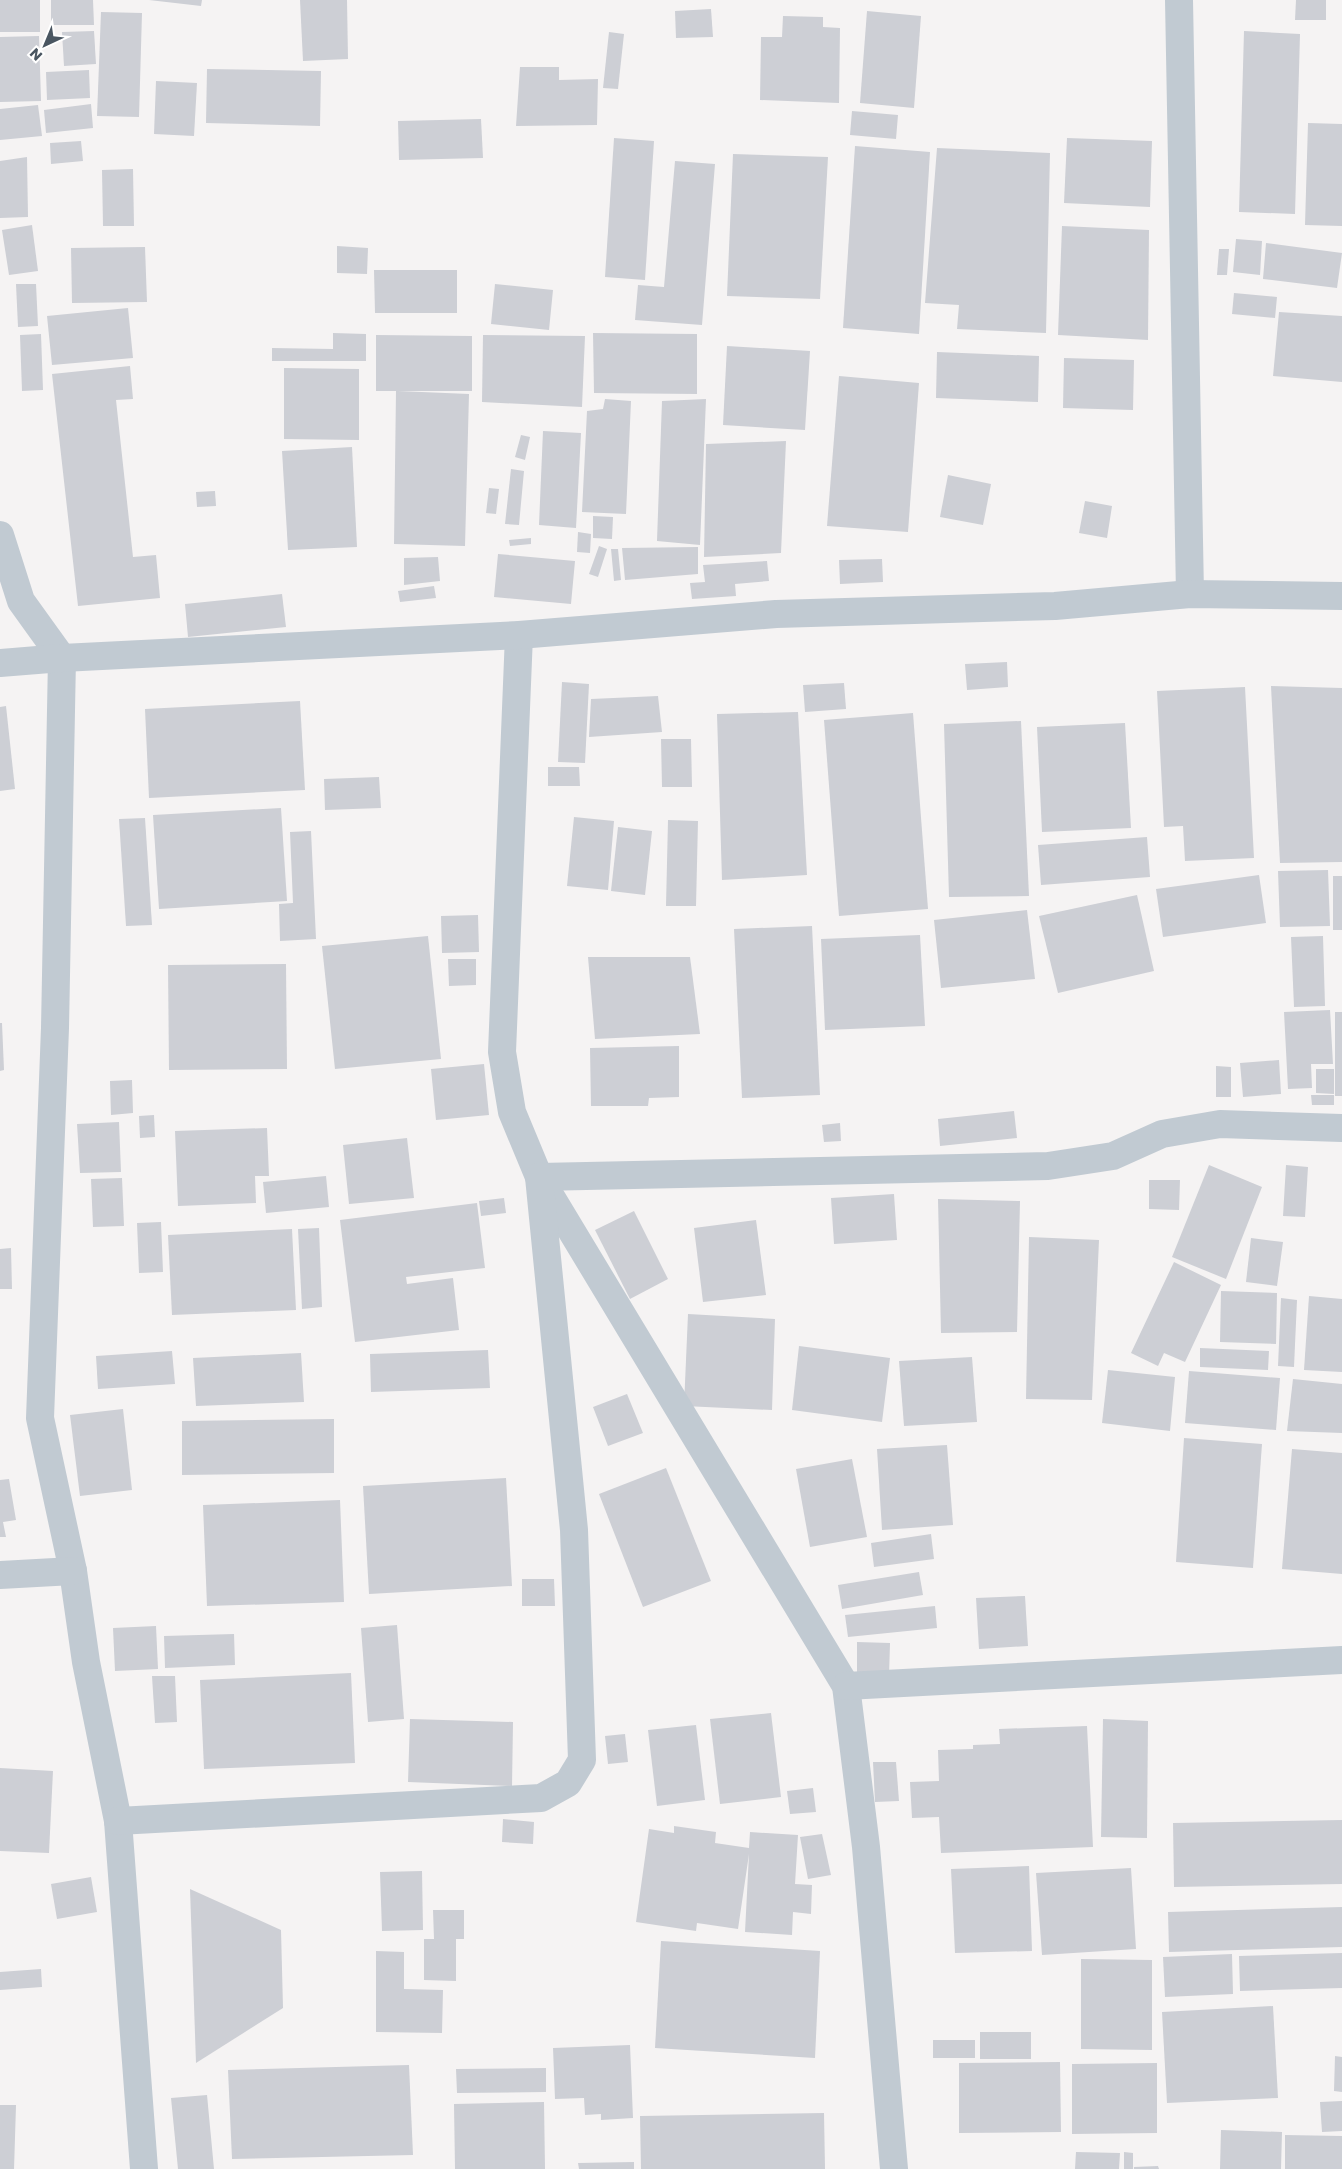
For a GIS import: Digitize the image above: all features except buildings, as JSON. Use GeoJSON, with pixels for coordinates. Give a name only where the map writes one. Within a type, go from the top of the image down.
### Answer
{"type":"FeatureCollection","features":[{"type":"Feature","properties":{"kind":"street"},"geometry":{"type":"LineString","coordinates":[[1179,0],[1190,594]]}},
{"type":"Feature","properties":{"kind":"street"},"geometry":{"type":"LineString","coordinates":[[0,535],[21,601],[62,658],[55,1028],[40,1418],[73,1571],[86,1662],[118,1821],[144,2169]]}},
{"type":"Feature","properties":{"kind":"street"},"geometry":{"type":"LineString","coordinates":[[0,663],[62,658],[519,635],[776,614],[1055,606],[1190,594],[1342,596]]}},
{"type":"Feature","properties":{"kind":"street"},"geometry":{"type":"LineString","coordinates":[[519,635],[502,1052],[512,1112],[540,1177],[846,1686],[868,1866],[894,2169]]}},
{"type":"Feature","properties":{"kind":"street"},"geometry":{"type":"LineString","coordinates":[[540,1177],[1048,1166],[1113,1156],[1162,1134],[1220,1124],[1342,1128]]}},
{"type":"Feature","properties":{"kind":"street"},"geometry":{"type":"LineString","coordinates":[[118,1821],[541,1798],[568,1783],[582,1760],[574,1530],[540,1177]]}},
{"type":"Feature","properties":{"kind":"street"},"geometry":{"type":"LineString","coordinates":[[0,1576],[73,1571]]}},
{"type":"Feature","properties":{"kind":"street"},"geometry":{"type":"LineString","coordinates":[[846,1686],[1342,1660]]}}]}
